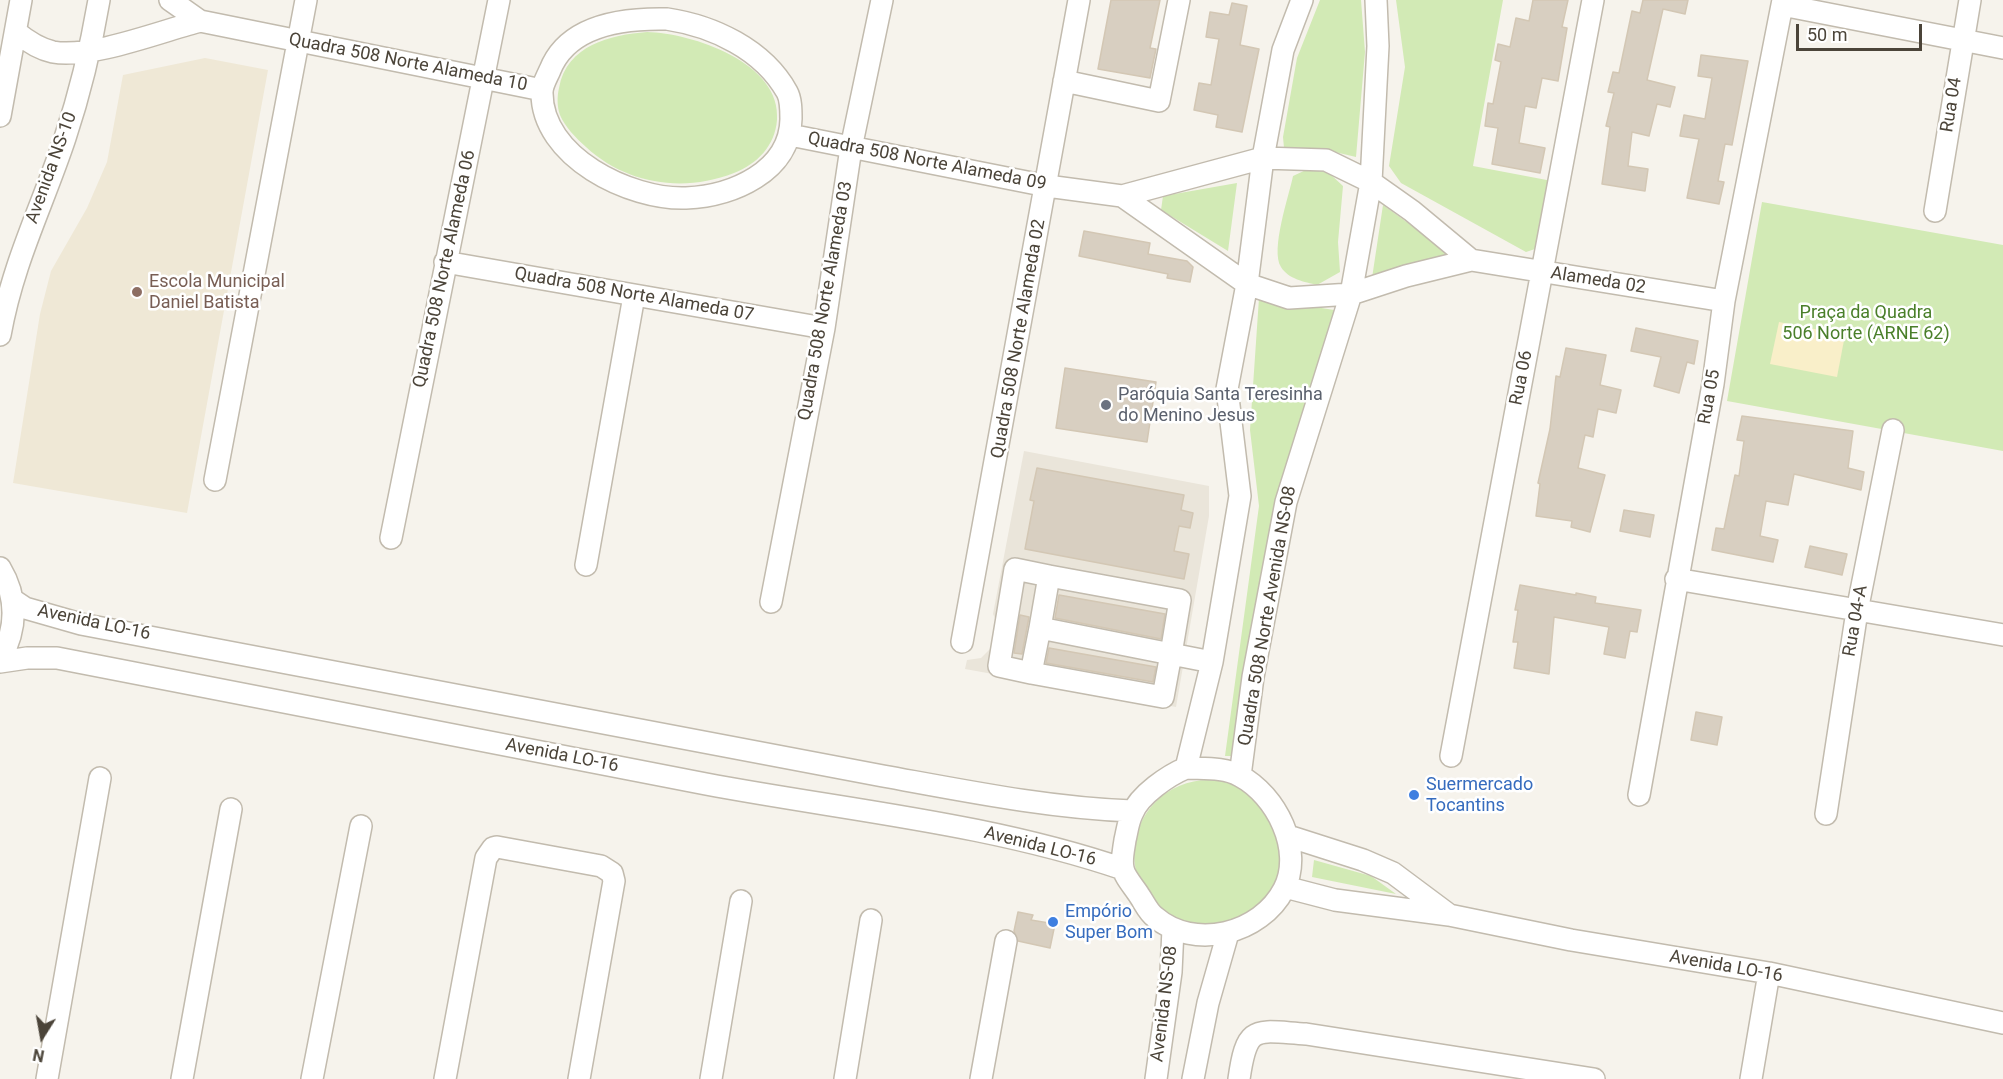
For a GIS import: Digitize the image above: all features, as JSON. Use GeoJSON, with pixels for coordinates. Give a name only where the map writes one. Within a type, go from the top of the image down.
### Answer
{"type":"FeatureCollection","features":[{"type":"Feature","properties":{"kind":"street"},"geometry":{"type":"LineString","coordinates":[[0,116],[21,0]]}},
{"type":"Feature","properties":{"kind":"street","name":"Avenida NS-10"},"geometry":{"type":"LineString","coordinates":[[0,335],[17,261],[65,138],[90,50],[99,0]]}},
{"type":"Feature","properties":{"kind":"street"},"geometry":{"type":"LineString","coordinates":[[171,0],[200,21]]}},
{"type":"Feature","properties":{"kind":"street"},"geometry":{"type":"LineString","coordinates":[[215,480],[306,0]]}},
{"type":"Feature","properties":{"kind":"street","name":"Quadra 508 Norte Alameda 06"},"geometry":{"type":"LineString","coordinates":[[391,538],[499,0]]}},
{"type":"Feature","properties":{"kind":"street","name":"Quadra 508 Norte Alameda 03"},"geometry":{"type":"LineString","coordinates":[[771,602],[824,328],[851,148],[882,0]]}},
{"type":"Feature","properties":{"kind":"street","name":"Quadra 508 Norte Alameda 02"},"geometry":{"type":"LineString","coordinates":[[962,642],[1047,186],[1079,0]]}},
{"type":"Feature","properties":{"kind":"street"},"geometry":{"type":"LineString","coordinates":[[1064,81],[1159,101],[1179,0]]}},
{"type":"Feature","properties":{"kind":"street"},"geometry":{"type":"LineString","coordinates":[[1186,768],[1212,662],[1240,496],[1227,389],[1247,284],[1263,158],[1283,50],[1302,0]]}},
{"type":"Feature","properties":{"kind":"street","name":"Quadra 508 Norte Avenida NS-08"},"geometry":{"type":"LineString","coordinates":[[1240,776],[1253,677],[1286,502],[1352,294],[1371,182],[1378,46],[1376,0]]}},
{"type":"Feature","properties":{"kind":"street","name":"Rua 06"},"geometry":{"type":"LineString","coordinates":[[1451,756],[1593,0]]}},
{"type":"Feature","properties":{"kind":"street","name":"Rua 04"},"geometry":{"type":"LineString","coordinates":[[1935,211],[1970,0]]}},
{"type":"Feature","properties":{"kind":"street"},"geometry":{"type":"LineString","coordinates":[[1782,3],[2003,48]]}},
{"type":"Feature","properties":{"kind":"street","name":"Rua 05"},"geometry":{"type":"LineString","coordinates":[[1639,795],[1676,579],[1713,384],[1725,301],[1782,3]]}},
{"type":"Feature","properties":{"kind":"street","name":"Quadra 508 Norte Alameda 09"},"geometry":{"type":"LineString","coordinates":[[542,90],[558,55],[566,46],[587,31],[626,20],[667,19],[687,22],[707,27],[735,41],[774,75],[788,94],[790,135],[1047,186],[1122,196]]}},
{"type":"Feature","properties":{"kind":"street"},"geometry":{"type":"LineString","coordinates":[[16,32],[38,47],[51,51],[78,53],[200,21]]}},
{"type":"Feature","properties":{"kind":"street","name":"Quadra 508 Norte Alameda 10"},"geometry":{"type":"LineString","coordinates":[[200,21],[542,90],[548,122],[569,150],[604,177],[646,194],[686,198],[726,191],[745,184],[764,173],[775,162],[790,135]]}},
{"type":"Feature","properties":{"kind":"street"},"geometry":{"type":"LineString","coordinates":[[1122,196],[1263,158],[1326,160],[1371,182],[1412,211],[1471,260]]}},
{"type":"Feature","properties":{"kind":"street"},"geometry":{"type":"LineString","coordinates":[[1122,196],[1247,284],[1289,298],[1352,294],[1406,276],[1471,260]]}},
{"type":"Feature","properties":{"kind":"street","name":"Alameda 02"},"geometry":{"type":"LineString","coordinates":[[1471,260],[1725,301]]}},
{"type":"Feature","properties":{"kind":"street","name":"Quadra 508 Norte Alameda 07"},"geometry":{"type":"LineString","coordinates":[[445,262],[824,328]]}},
{"type":"Feature","properties":{"kind":"street"},"geometry":{"type":"LineString","coordinates":[[586,565],[634,296]]}},
{"type":"Feature","properties":{"kind":"street","name":"Rua 04-A"},"geometry":{"type":"LineString","coordinates":[[1826,814],[1857,611],[1893,430]]}},
{"type":"Feature","properties":{"kind":"street"},"geometry":{"type":"LineString","coordinates":[[0,568],[13,600],[12,633],[0,661]]}},
{"type":"Feature","properties":{"kind":"street"},"geometry":{"type":"LineString","coordinates":[[1015,569],[1049,576],[1180,600],[1163,697],[999,666],[1015,569]]}},
{"type":"Feature","properties":{"kind":"street"},"geometry":{"type":"LineString","coordinates":[[1031,673],[1049,576]]}},
{"type":"Feature","properties":{"kind":"street"},"geometry":{"type":"LineString","coordinates":[[1676,579],[2003,635]]}},
{"type":"Feature","properties":{"kind":"street","name":"Avenida LO-16"},"geometry":{"type":"LineString","coordinates":[[13,600],[35,612],[81,624],[892,778],[983,795],[1090,809],[1132,811]]}},
{"type":"Feature","properties":{"kind":"street"},"geometry":{"type":"LineString","coordinates":[[1040,628],[1212,662]]}},
{"type":"Feature","properties":{"kind":"street","name":"Avenida LO-16"},"geometry":{"type":"LineString","coordinates":[[0,661],[57,658],[707,784],[953,827],[1058,849],[1123,869]]}},
{"type":"Feature","properties":{"kind":"street"},"geometry":{"type":"LineString","coordinates":[[1186,768],[1223,770],[1240,776],[1265,796],[1288,836],[1290,863],[1286,887],[1276,902],[1254,922],[1228,933],[1205,935],[1173,929],[1153,916],[1123,869],[1124,848],[1132,811],[1166,777],[1186,768]]}},
{"type":"Feature","properties":{"kind":"street"},"geometry":{"type":"LineString","coordinates":[[47,1079],[100,778]]}},
{"type":"Feature","properties":{"kind":"street"},"geometry":{"type":"LineString","coordinates":[[182,1079],[231,809]]}},
{"type":"Feature","properties":{"kind":"street"},"geometry":{"type":"LineString","coordinates":[[312,1079],[361,826]]}},
{"type":"Feature","properties":{"kind":"street","name":"Avenida LO-16"},"geometry":{"type":"LineString","coordinates":[[1288,836],[1363,860],[1392,873],[1449,915]]}},
{"type":"Feature","properties":{"kind":"street"},"geometry":{"type":"LineString","coordinates":[[445,1079],[486,858],[493,848],[497,847],[601,866],[612,873],[614,881],[579,1079]]}},
{"type":"Feature","properties":{"kind":"street","name":"Avenida LO-16"},"geometry":{"type":"LineString","coordinates":[[1286,887],[1335,900],[1449,915],[1571,940],[1769,974],[2003,1023]]}},
{"type":"Feature","properties":{"kind":"street"},"geometry":{"type":"LineString","coordinates":[[711,1079],[741,901]]}},
{"type":"Feature","properties":{"kind":"street"},"geometry":{"type":"LineString","coordinates":[[845,1079],[871,920]]}},
{"type":"Feature","properties":{"kind":"street","name":"Avenida NS-08"},"geometry":{"type":"LineString","coordinates":[[1156,1079],[1171,972],[1173,929]]}},
{"type":"Feature","properties":{"kind":"street","name":"Avenida NS-08"},"geometry":{"type":"LineString","coordinates":[[1193,1079],[1208,1003],[1228,933]]}},
{"type":"Feature","properties":{"kind":"street"},"geometry":{"type":"LineString","coordinates":[[981,1079],[1006,941]]}},
{"type":"Feature","properties":{"kind":"street"},"geometry":{"type":"LineString","coordinates":[[1751,1079],[1769,974]]}},
{"type":"Feature","properties":{"kind":"street"},"geometry":{"type":"LineString","coordinates":[[1239,1079],[1247,1040],[1255,1033],[1306,1034],[1594,1079]]}},
{"type":"Feature","properties":{"kind":"shaded area","name":"Escola Municipal Daniel Batista"},"geometry":{"type":"Polygon","coordinates":[[[205,58],[268,70],[187,513],[13,483],[40,314],[51,271],[87,208],[107,162],[123,75],[205,58]]]}},
{"type":"Feature","properties":{"kind":"shaded area"},"geometry":{"type":"Polygon","coordinates":[[[1024,451],[1209,486],[1209,516],[1176,707],[965,669],[967,660],[981,658],[994,645],[998,625],[993,614],[1024,451]]]}},
{"type":"Feature","properties":{"kind":"green space"},"geometry":{"type":"Polygon","coordinates":[[[1320,0],[1361,0],[1365,52],[1356,157],[1318,148],[1284,148],[1283,137],[1297,58],[1320,0]]]}},
{"type":"Feature","properties":{"kind":"green space"},"geometry":{"type":"Polygon","coordinates":[[[1396,0],[1503,0],[1473,166],[1552,181],[1538,248],[1526,252],[1401,183],[1389,166],[1405,67],[1396,0]]]}},
{"type":"Feature","properties":{"kind":"green space"},"geometry":{"type":"Polygon","coordinates":[[[647,32],[687,38],[709,45],[750,67],[765,82],[775,100],[776,129],[769,146],[750,165],[734,173],[695,183],[656,181],[637,177],[602,160],[571,132],[560,115],[558,102],[559,88],[571,62],[592,45],[619,36],[647,32]]]}},
{"type":"Feature","properties":{"kind":"green space"},"geometry":{"type":"Polygon","coordinates":[[[1308,169],[1329,173],[1343,186],[1338,242],[1340,272],[1317,285],[1288,274],[1281,267],[1278,259],[1279,236],[1293,176],[1308,169]]]}},
{"type":"Feature","properties":{"kind":"green space"},"geometry":{"type":"Polygon","coordinates":[[[1237,183],[1228,251],[1161,210],[1163,196],[1237,183]]]}},
{"type":"Feature","properties":{"kind":"green space","name":"Praça da Quadra 506 Norte (ARNE 62)"},"geometry":{"type":"Polygon","coordinates":[[[1762,202],[2003,245],[2003,451],[1727,401],[1762,202]]]}},
{"type":"Feature","properties":{"kind":"green space"},"geometry":{"type":"Polygon","coordinates":[[[1383,205],[1454,256],[1372,278],[1383,205]]]}},
{"type":"Feature","properties":{"kind":"green space"},"geometry":{"type":"Polygon","coordinates":[[[1259,298],[1334,310],[1323,365],[1273,509],[1235,756],[1225,756],[1259,506],[1250,430],[1259,298]]]}},
{"type":"Feature","properties":{"kind":"green space"},"geometry":{"type":"Polygon","coordinates":[[[1208,780],[1236,786],[1260,802],[1276,826],[1282,854],[1276,882],[1260,906],[1236,922],[1208,928],[1180,922],[1156,906],[1140,882],[1134,854],[1140,826],[1156,802],[1180,786],[1208,780]]]}},
{"type":"Feature","properties":{"kind":"green space"},"geometry":{"type":"Polygon","coordinates":[[[1314,860],[1371,876],[1396,894],[1312,877],[1314,860]]]}},
{"type":"Feature","properties":{"kind":"sand"},"geometry":{"type":"Polygon","coordinates":[[[1779,322],[1845,335],[1837,377],[1770,364],[1779,322]]]}},
{"type":"Feature","properties":{"kind":"building"},"geometry":{"type":"Polygon","coordinates":[[[1111,0],[1160,0],[1150,48],[1156,49],[1150,78],[1098,69],[1111,0]]]}},
{"type":"Feature","properties":{"kind":"building"},"geometry":{"type":"Polygon","coordinates":[[[1533,0],[1568,0],[1562,27],[1567,28],[1558,81],[1542,78],[1536,108],[1525,106],[1519,143],[1545,148],[1540,173],[1492,164],[1498,128],[1485,126],[1488,103],[1493,104],[1501,62],[1495,60],[1498,44],[1510,47],[1516,18],[1529,21],[1533,0]]]}},
{"type":"Feature","properties":{"kind":"building"},"geometry":{"type":"Polygon","coordinates":[[[1643,0],[1688,0],[1685,14],[1663,9],[1647,80],[1675,87],[1670,107],[1657,104],[1649,136],[1632,132],[1628,166],[1648,169],[1645,191],[1602,184],[1610,127],[1606,126],[1614,93],[1608,92],[1613,72],[1619,73],[1632,11],[1640,13],[1643,0]]]}},
{"type":"Feature","properties":{"kind":"building"},"geometry":{"type":"Polygon","coordinates":[[[1232,3],[1247,6],[1240,45],[1259,49],[1242,132],[1216,127],[1218,115],[1194,110],[1199,83],[1211,85],[1219,39],[1206,37],[1210,12],[1229,15],[1232,3]]]}},
{"type":"Feature","properties":{"kind":"building"},"geometry":{"type":"Polygon","coordinates":[[[1701,55],[1748,61],[1732,145],[1725,144],[1718,181],[1724,182],[1719,204],[1687,198],[1699,139],[1680,136],[1684,115],[1705,119],[1712,78],[1698,76],[1701,55]]]}},
{"type":"Feature","properties":{"kind":"building"},"geometry":{"type":"Polygon","coordinates":[[[1084,231],[1150,243],[1148,254],[1187,261],[1193,267],[1190,282],[1167,278],[1168,274],[1079,256],[1084,231]]]}},
{"type":"Feature","properties":{"kind":"building"},"geometry":{"type":"Polygon","coordinates":[[[1636,328],[1698,341],[1694,364],[1687,362],[1679,393],[1654,386],[1661,357],[1631,351],[1636,328]]]}},
{"type":"Feature","properties":{"kind":"building"},"geometry":{"type":"Polygon","coordinates":[[[1566,348],[1606,355],[1600,385],[1621,390],[1616,413],[1598,409],[1593,437],[1585,435],[1578,468],[1605,475],[1590,532],[1571,527],[1572,521],[1536,516],[1540,484],[1538,483],[1550,429],[1556,376],[1560,377],[1566,348]]]}},
{"type":"Feature","properties":{"kind":"building","name":"Paróquia Santa Teresinha do Menino Jesus"},"geometry":{"type":"Polygon","coordinates":[[[1065,368],[1156,382],[1147,442],[1056,428],[1065,368]]]}},
{"type":"Feature","properties":{"kind":"building"},"geometry":{"type":"Polygon","coordinates":[[[1742,416],[1853,431],[1848,468],[1864,472],[1861,490],[1794,474],[1788,505],[1766,501],[1760,536],[1778,540],[1773,562],[1712,550],[1716,528],[1724,529],[1735,475],[1739,476],[1744,441],[1737,440],[1742,416]]]}},
{"type":"Feature","properties":{"kind":"building"},"geometry":{"type":"Polygon","coordinates":[[[1037,468],[1184,495],[1181,510],[1193,513],[1190,528],[1179,526],[1174,551],[1189,554],[1184,579],[1025,549],[1034,501],[1030,500],[1037,468]]]}},
{"type":"Feature","properties":{"kind":"building"},"geometry":{"type":"Polygon","coordinates":[[[1624,510],[1654,515],[1650,537],[1620,531],[1624,510]]]}},
{"type":"Feature","properties":{"kind":"building"},"geometry":{"type":"Polygon","coordinates":[[[1810,546],[1847,554],[1842,575],[1805,567],[1810,546]]]}},
{"type":"Feature","properties":{"kind":"building"},"geometry":{"type":"Polygon","coordinates":[[[1520,585],[1596,597],[1595,603],[1641,610],[1637,632],[1630,631],[1625,658],[1604,654],[1609,627],[1554,617],[1549,674],[1514,668],[1518,642],[1513,642],[1518,610],[1515,610],[1520,585]]]}},
{"type":"Feature","properties":{"kind":"building"},"geometry":{"type":"Polygon","coordinates":[[[1059,595],[1165,614],[1161,639],[1055,618],[1059,595]]]}},
{"type":"Feature","properties":{"kind":"building"},"geometry":{"type":"Polygon","coordinates":[[[1020,615],[1029,617],[1022,654],[1014,653],[1020,615]]]}},
{"type":"Feature","properties":{"kind":"building"},"geometry":{"type":"Polygon","coordinates":[[[1049,648],[1156,667],[1153,682],[1046,663],[1049,648]]]}},
{"type":"Feature","properties":{"kind":"building"},"geometry":{"type":"Polygon","coordinates":[[[1696,712],[1722,717],[1717,745],[1691,740],[1696,712]]]}},
{"type":"Feature","properties":{"kind":"building"},"geometry":{"type":"Polygon","coordinates":[[[1018,912],[1033,915],[1031,920],[1055,924],[1050,948],[1018,941],[1014,931],[1018,912]]]}},
{"type":"Feature","properties":{"kind":"place","name":"Escola Municipal Daniel Batista"},"geometry":{"type":"Point","coordinates":[137,292]}},
{"type":"Feature","properties":{"kind":"place","name":"Paróquia Santa Teresinha do Menino Jesus"},"geometry":{"type":"Point","coordinates":[1106,405]}},
{"type":"Feature","properties":{"kind":"place","name":"Suermercado Tocantins"},"geometry":{"type":"Point","coordinates":[1414,795]}},
{"type":"Feature","properties":{"kind":"place","name":"Empório Super Bom"},"geometry":{"type":"Point","coordinates":[1053,922]}}]}
